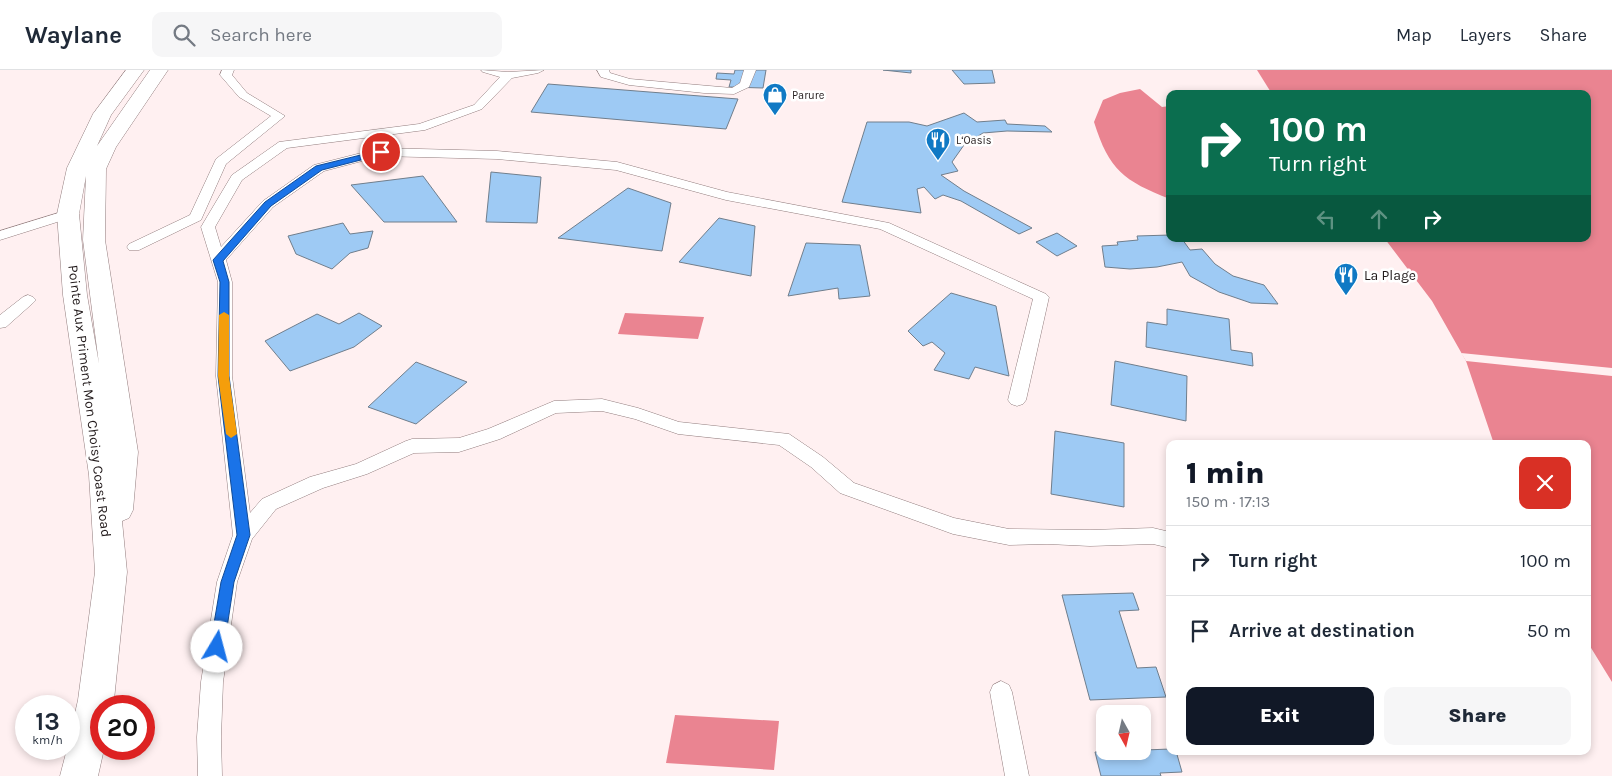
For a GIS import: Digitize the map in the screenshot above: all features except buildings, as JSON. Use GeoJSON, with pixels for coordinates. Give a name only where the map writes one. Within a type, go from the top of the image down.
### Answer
{"type":"FeatureCollection","features":[{"type":"Feature","properties":{"kind":"main road","name":"Pointe Aux Priment Mon Choisy Coast Road"},"geometry":{"type":"LineString","coordinates":[[79,776],[96,700],[111,572],[103,475],[75,295],[68,214],[77,168],[102,114],[135,70]]}},
{"type":"Feature","properties":{"kind":"main road"},"geometry":{"type":"LineString","coordinates":[[111,572],[124,452],[94,240],[96,169],[106,148],[158,70]]}},
{"type":"Feature","properties":{"kind":"main road"},"geometry":{"type":"LineString","coordinates":[[68,214],[88,200],[95,187]]}},
{"type":"Feature","properties":{"kind":"main road"},"geometry":{"type":"LineString","coordinates":[[68,214],[84,214],[94,226]]}},
{"type":"Feature","properties":{"kind":"lane"},"geometry":{"type":"LineString","coordinates":[[134,247],[196,217],[220,162],[278,116],[243,95],[226,75],[228,70]]}},
{"type":"Feature","properties":{"kind":"lane"},"geometry":{"type":"LineString","coordinates":[[487,70],[508,75],[538,70]]}},
{"type":"Feature","properties":{"kind":"lane"},"geometry":{"type":"LineString","coordinates":[[604,70],[605,75],[629,82],[704,90],[734,90],[745,86],[750,70]]}},
{"type":"Feature","properties":{"kind":"lane"},"geometry":{"type":"LineString","coordinates":[[243,535],[224,376],[225,282],[208,227],[237,178],[283,145],[421,127],[478,108],[508,75]]}},
{"type":"Feature","properties":{"kind":"lane"},"geometry":{"type":"LineString","coordinates":[[218,260],[268,204],[319,168],[381,152],[497,154],[617,166],[726,196],[884,226],[1041,297],[1017,400]]}},
{"type":"Feature","properties":{"kind":"lane"},"geometry":{"type":"LineString","coordinates":[[0,236],[68,214]]}},
{"type":"Feature","properties":{"kind":"lane"},"geometry":{"type":"LineString","coordinates":[[0,323],[28,300]]}},
{"type":"Feature","properties":{"kind":"lane"},"geometry":{"type":"LineString","coordinates":[[210,776],[209,737],[211,700],[227,582],[243,535],[269,504],[317,482],[360,469],[412,446],[458,445],[494,434],[554,407],[602,405],[638,414],[678,428],[783,439],[817,462],[846,488],[953,526],[1009,537],[1153,536],[1166,539]]}},
{"type":"Feature","properties":{"kind":"lane"},"geometry":{"type":"LineString","coordinates":[[1001,692],[1017,776]]}},
{"type":"Feature","properties":{"kind":"shaded area"},"geometry":{"type":"Polygon","coordinates":[[[1257,70],[1612,70],[1612,682],[1591,648],[1591,440],[1493,440],[1466,361],[1432,301],[1387,242],[1591,242],[1591,90],[1270,90],[1257,70]]]}},
{"type":"Feature","properties":{"kind":"shaded area"},"geometry":{"type":"Polygon","coordinates":[[[1140,89],[1162,107],[1166,106],[1166,197],[1141,186],[1120,172],[1106,152],[1094,122],[1103,100],[1120,93],[1140,89]]]}},
{"type":"Feature","properties":{"kind":"shaded area"},"geometry":{"type":"Polygon","coordinates":[[[625,313],[704,317],[698,339],[618,334],[625,313]]]}},
{"type":"Feature","properties":{"kind":"shaded area"},"geometry":{"type":"Polygon","coordinates":[[[675,715],[779,721],[774,770],[666,763],[675,715]]]}},
{"type":"Feature","properties":{"kind":"pier"},"geometry":{"type":"Polygon","coordinates":[[[1461,353],[1612,368],[1612,376],[1466,361],[1461,353]]]}},
{"type":"Feature","properties":{"kind":"slow traffic"},"geometry":{"type":"LineString","coordinates":[[224,315],[224,376],[231,434]]}},
{"type":"Feature","properties":{"kind":"place","name":"Parure"},"geometry":{"type":"Point","coordinates":[775,116]}},
{"type":"Feature","properties":{"kind":"place","name":"L‘Oasis"},"geometry":{"type":"Point","coordinates":[938,161]}},
{"type":"Feature","properties":{"kind":"place","name":"La Plage"},"geometry":{"type":"Point","coordinates":[1346,296]}},
{"type":"Feature","properties":{"kind":"route"},"geometry":{"type":"LineString","coordinates":[[217,647],[227,582],[243,535],[224,376],[225,282],[218,260],[268,204],[319,168],[381,152]]}}]}
